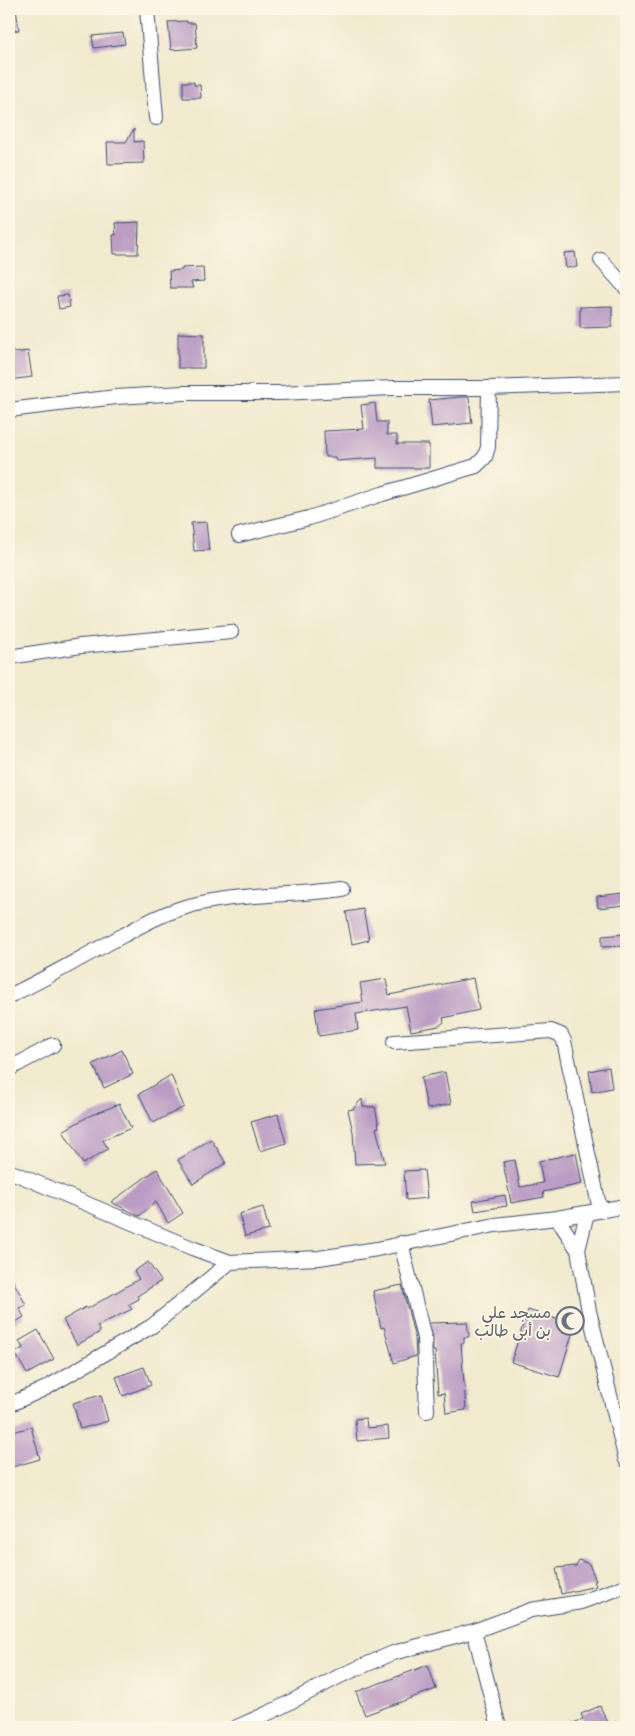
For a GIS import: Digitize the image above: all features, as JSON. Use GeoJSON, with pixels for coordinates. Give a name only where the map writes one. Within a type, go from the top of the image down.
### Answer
{"type":"FeatureCollection","features":[{"type":"Feature","properties":{"kind":"street"},"geometry":{"type":"LineString","coordinates":[[147,9],[156,118]]}},
{"type":"Feature","properties":{"kind":"street"},"geometry":{"type":"LineString","coordinates":[[601,260],[626,288]]}},
{"type":"Feature","properties":{"kind":"street"},"geometry":{"type":"LineString","coordinates":[[9,410],[116,398],[184,394],[280,393],[392,388],[489,388],[626,383]]}},
{"type":"Feature","properties":{"kind":"street"},"geometry":{"type":"LineString","coordinates":[[239,535],[309,518],[476,466],[485,458],[488,447],[489,388]]}},
{"type":"Feature","properties":{"kind":"street"},"geometry":{"type":"LineString","coordinates":[[9,657],[81,646],[231,632]]}},
{"type":"Feature","properties":{"kind":"street"},"geometry":{"type":"LineString","coordinates":[[9,996],[150,921],[178,909],[208,901],[342,889]]}},
{"type":"Feature","properties":{"kind":"street"},"geometry":{"type":"LineString","coordinates":[[394,1042],[551,1031],[561,1035],[564,1041],[593,1212],[578,1250]]}},
{"type":"Feature","properties":{"kind":"street"},"geometry":{"type":"LineString","coordinates":[[9,1069],[53,1045]]}},
{"type":"Feature","properties":{"kind":"street"},"geometry":{"type":"LineString","coordinates":[[9,1171],[192,1248],[230,1262],[318,1258],[378,1249],[495,1225],[557,1218],[626,1206]]}},
{"type":"Feature","properties":{"kind":"street"},"geometry":{"type":"LineString","coordinates":[[557,1218],[578,1250],[589,1310],[626,1460]]}},
{"type":"Feature","properties":{"kind":"street"},"geometry":{"type":"LineString","coordinates":[[401,1243],[424,1338],[428,1411]]}},
{"type":"Feature","properties":{"kind":"street"},"geometry":{"type":"LineString","coordinates":[[9,1405],[46,1388],[152,1326],[230,1262]]}},
{"type":"Feature","properties":{"kind":"street"},"geometry":{"type":"LineString","coordinates":[[237,1727],[275,1710],[340,1676],[393,1653],[474,1631],[531,1610],[581,1602],[626,1586]]}},
{"type":"Feature","properties":{"kind":"street"},"geometry":{"type":"LineString","coordinates":[[474,1631],[499,1727]]}},
{"type":"Feature","properties":{"kind":"building"},"geometry":{"type":"Polygon","coordinates":[[[9,9],[16,9],[19,30],[9,31],[9,9]]]}},
{"type":"Feature","properties":{"kind":"building"},"geometry":{"type":"Polygon","coordinates":[[[187,21],[187,23],[195,23],[197,48],[171,50],[168,22],[187,21]]]}},
{"type":"Feature","properties":{"kind":"building"},"geometry":{"type":"Polygon","coordinates":[[[123,33],[125,44],[94,48],[92,36],[123,33]]]}},
{"type":"Feature","properties":{"kind":"building"},"geometry":{"type":"Polygon","coordinates":[[[183,82],[194,82],[194,85],[200,85],[201,98],[183,98],[183,82]]]}},
{"type":"Feature","properties":{"kind":"building"},"geometry":{"type":"Polygon","coordinates":[[[134,129],[134,142],[143,141],[144,163],[108,164],[107,142],[126,142],[134,129]]]}},
{"type":"Feature","properties":{"kind":"building"},"geometry":{"type":"Polygon","coordinates":[[[139,222],[138,254],[114,254],[113,235],[116,235],[115,223],[139,222]]]}},
{"type":"Feature","properties":{"kind":"building"},"geometry":{"type":"Polygon","coordinates":[[[575,252],[577,267],[566,268],[564,253],[575,252]]]}},
{"type":"Feature","properties":{"kind":"building"},"geometry":{"type":"Polygon","coordinates":[[[203,267],[204,281],[191,282],[193,288],[170,288],[169,271],[203,267]]]}},
{"type":"Feature","properties":{"kind":"building"},"geometry":{"type":"Polygon","coordinates":[[[68,295],[70,307],[59,309],[57,296],[68,295]]]}},
{"type":"Feature","properties":{"kind":"building"},"geometry":{"type":"Polygon","coordinates":[[[612,306],[612,327],[580,328],[580,307],[612,306]]]}},
{"type":"Feature","properties":{"kind":"building"},"geometry":{"type":"Polygon","coordinates":[[[178,333],[204,334],[204,368],[178,368],[178,333]]]}},
{"type":"Feature","properties":{"kind":"building"},"geometry":{"type":"Polygon","coordinates":[[[9,349],[15,353],[28,351],[32,377],[9,380],[9,349]]]}},
{"type":"Feature","properties":{"kind":"building"},"geometry":{"type":"Polygon","coordinates":[[[469,397],[472,423],[432,427],[429,400],[469,397]]]}},
{"type":"Feature","properties":{"kind":"building"},"geometry":{"type":"Polygon","coordinates":[[[375,403],[377,422],[387,422],[387,435],[397,435],[397,444],[429,444],[429,468],[377,468],[377,458],[336,461],[335,457],[325,457],[324,431],[364,429],[361,405],[375,403]]]}},
{"type":"Feature","properties":{"kind":"building"},"geometry":{"type":"Polygon","coordinates":[[[206,522],[209,550],[194,551],[191,523],[206,522]]]}},
{"type":"Feature","properties":{"kind":"building"},"geometry":{"type":"Polygon","coordinates":[[[624,894],[626,905],[598,908],[597,897],[624,894]]]}},
{"type":"Feature","properties":{"kind":"building"},"geometry":{"type":"Polygon","coordinates":[[[363,909],[369,940],[352,944],[346,912],[363,909]]]}},
{"type":"Feature","properties":{"kind":"building"},"geometry":{"type":"Polygon","coordinates":[[[626,934],[626,946],[602,947],[602,936],[626,934]]]}},
{"type":"Feature","properties":{"kind":"building"},"geometry":{"type":"Polygon","coordinates":[[[473,978],[479,1010],[443,1018],[444,1022],[439,1026],[411,1031],[406,1006],[356,1014],[358,1030],[319,1036],[315,1009],[363,1002],[360,983],[386,979],[389,995],[473,978]]]}},
{"type":"Feature","properties":{"kind":"building"},"geometry":{"type":"Polygon","coordinates":[[[122,1050],[133,1074],[104,1088],[93,1064],[122,1050]]]}},
{"type":"Feature","properties":{"kind":"building"},"geometry":{"type":"Polygon","coordinates":[[[609,1067],[612,1088],[592,1092],[589,1071],[609,1067]]]}},
{"type":"Feature","properties":{"kind":"building"},"geometry":{"type":"Polygon","coordinates":[[[445,1072],[451,1104],[427,1109],[421,1077],[445,1072]]]}},
{"type":"Feature","properties":{"kind":"building"},"geometry":{"type":"Polygon","coordinates":[[[171,1075],[184,1107],[153,1123],[139,1094],[171,1075]]]}},
{"type":"Feature","properties":{"kind":"building"},"geometry":{"type":"Polygon","coordinates":[[[362,1099],[363,1107],[375,1107],[379,1127],[376,1128],[385,1163],[355,1164],[353,1132],[348,1110],[353,1109],[362,1099]]]}},
{"type":"Feature","properties":{"kind":"building"},"geometry":{"type":"Polygon","coordinates":[[[119,1104],[131,1128],[103,1140],[108,1149],[83,1164],[63,1131],[89,1116],[119,1104]]]}},
{"type":"Feature","properties":{"kind":"building"},"geometry":{"type":"Polygon","coordinates":[[[278,1114],[286,1143],[260,1151],[251,1122],[278,1114]]]}},
{"type":"Feature","properties":{"kind":"building"},"geometry":{"type":"Polygon","coordinates":[[[211,1139],[226,1163],[193,1184],[178,1160],[211,1139]]]}},
{"type":"Feature","properties":{"kind":"building"},"geometry":{"type":"Polygon","coordinates":[[[576,1153],[582,1184],[543,1192],[544,1197],[511,1203],[503,1162],[515,1160],[520,1187],[543,1183],[539,1161],[576,1153]]]}},
{"type":"Feature","properties":{"kind":"building"},"geometry":{"type":"Polygon","coordinates":[[[157,1169],[183,1213],[168,1223],[156,1202],[139,1216],[111,1202],[157,1169]]]}},
{"type":"Feature","properties":{"kind":"building"},"geometry":{"type":"Polygon","coordinates":[[[424,1170],[427,1198],[406,1200],[404,1171],[424,1170]]]}},
{"type":"Feature","properties":{"kind":"building"},"geometry":{"type":"Polygon","coordinates":[[[505,1195],[507,1206],[475,1211],[473,1201],[505,1195]]]}},
{"type":"Feature","properties":{"kind":"building"},"geometry":{"type":"Polygon","coordinates":[[[263,1207],[269,1230],[245,1236],[239,1214],[263,1207]]]}},
{"type":"Feature","properties":{"kind":"building"},"geometry":{"type":"Polygon","coordinates":[[[148,1262],[161,1281],[137,1296],[139,1299],[128,1305],[132,1309],[97,1326],[100,1332],[77,1345],[63,1320],[86,1307],[87,1309],[139,1279],[134,1271],[148,1262]]]}},
{"type":"Feature","properties":{"kind":"building"},"geometry":{"type":"Polygon","coordinates":[[[9,1273],[26,1305],[19,1308],[24,1317],[9,1326],[9,1273]]]}},
{"type":"Feature","properties":{"kind":"building"},"geometry":{"type":"Polygon","coordinates":[[[402,1285],[415,1339],[416,1356],[394,1363],[384,1327],[381,1328],[373,1291],[402,1285]]]}},
{"type":"Feature","properties":{"kind":"building"},"geometry":{"type":"Polygon","coordinates":[[[528,1310],[575,1325],[559,1377],[511,1362],[528,1310]]]}},
{"type":"Feature","properties":{"kind":"building"},"geometry":{"type":"Polygon","coordinates":[[[467,1322],[469,1337],[464,1337],[464,1343],[461,1343],[466,1410],[446,1413],[444,1393],[438,1394],[435,1351],[433,1351],[433,1337],[429,1323],[467,1322]]]}},
{"type":"Feature","properties":{"kind":"building"},"geometry":{"type":"Polygon","coordinates":[[[38,1330],[54,1359],[27,1374],[15,1353],[23,1348],[19,1341],[38,1330]]]}},
{"type":"Feature","properties":{"kind":"building"},"geometry":{"type":"Polygon","coordinates":[[[144,1367],[151,1385],[123,1396],[116,1377],[144,1367]]]}},
{"type":"Feature","properties":{"kind":"building"},"geometry":{"type":"Polygon","coordinates":[[[101,1395],[108,1421],[80,1429],[73,1403],[101,1395]]]}},
{"type":"Feature","properties":{"kind":"building"},"geometry":{"type":"Polygon","coordinates":[[[366,1418],[367,1428],[388,1426],[389,1438],[357,1441],[355,1419],[366,1418]]]}},
{"type":"Feature","properties":{"kind":"building"},"geometry":{"type":"Polygon","coordinates":[[[31,1427],[40,1459],[9,1468],[9,1433],[31,1427]]]}},
{"type":"Feature","properties":{"kind":"building"},"geometry":{"type":"Polygon","coordinates":[[[579,1560],[589,1564],[596,1581],[594,1581],[596,1586],[561,1594],[556,1568],[576,1566],[579,1560]]]}},
{"type":"Feature","properties":{"kind":"building"},"geometry":{"type":"Polygon","coordinates":[[[428,1665],[436,1689],[365,1715],[356,1692],[428,1665]]]}},
{"type":"Feature","properties":{"kind":"building"},"geometry":{"type":"Polygon","coordinates":[[[600,1706],[610,1727],[564,1727],[583,1719],[581,1714],[600,1706]]]}},
{"type":"Feature","properties":{"kind":"place","name":"مسجد علي بن أبى طالب"},"geometry":{"type":"Point","coordinates":[570,1321]}}]}
